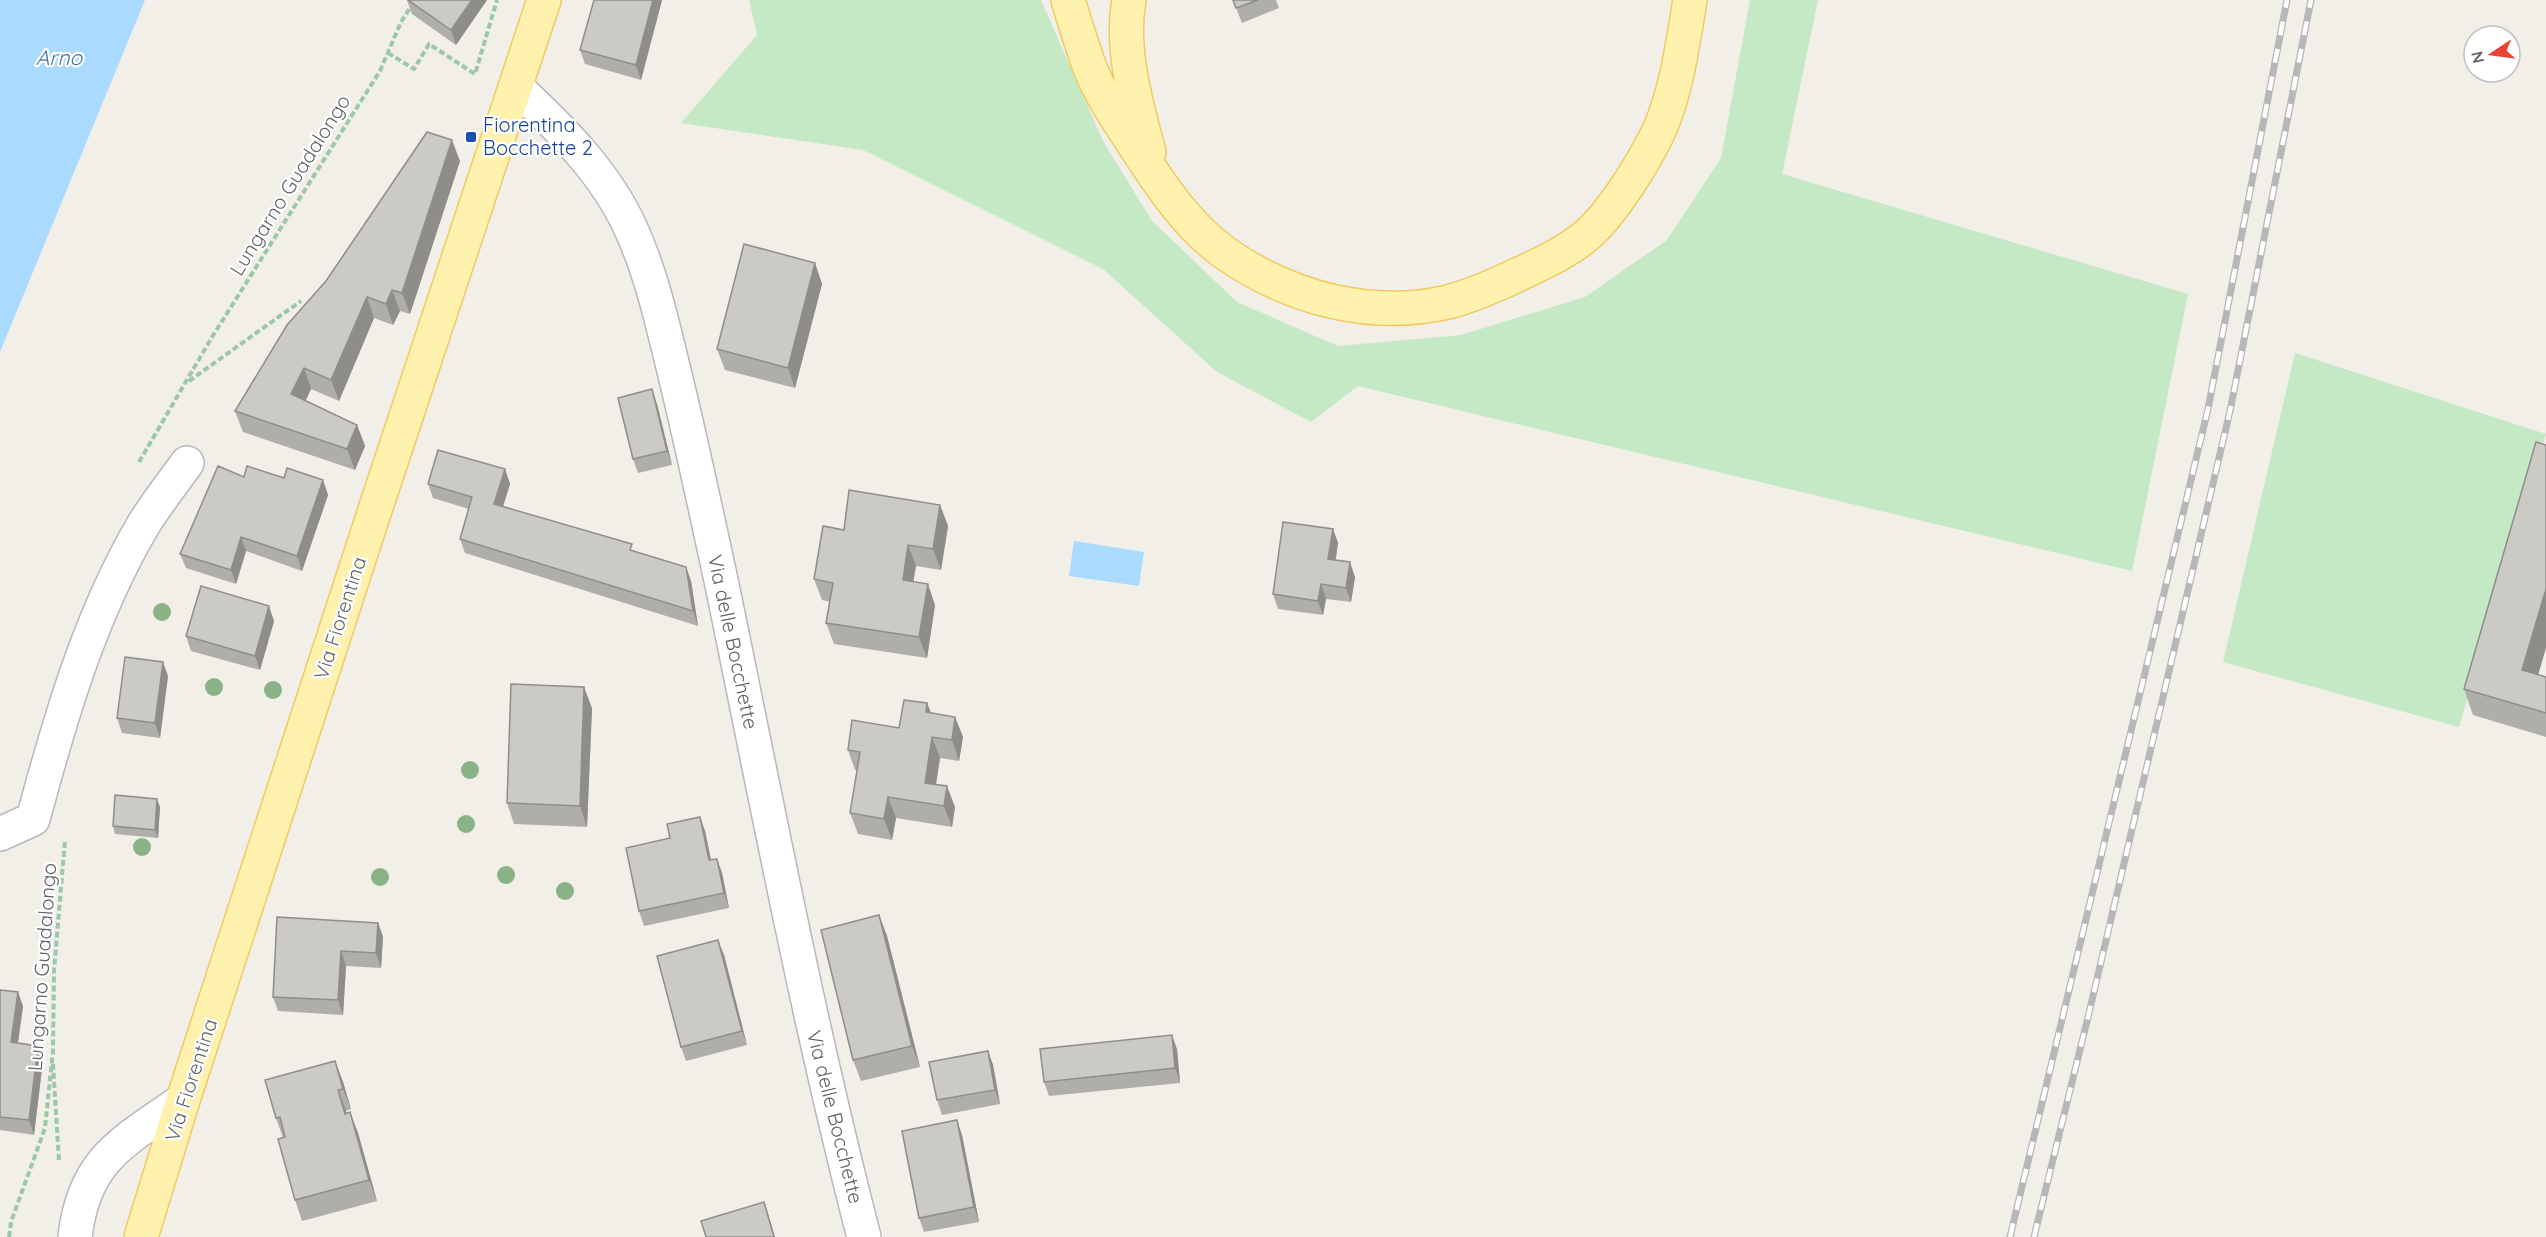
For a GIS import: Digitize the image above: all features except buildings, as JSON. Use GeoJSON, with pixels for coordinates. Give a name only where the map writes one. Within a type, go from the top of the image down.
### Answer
{"type":"FeatureCollection","features":[{"type":"Feature","properties":{"kind":"main road","name":"Via Fiorentina"},"geometry":{"type":"LineString","coordinates":[[141,1237],[183,1100],[373,516],[544,0]]}},
{"type":"Feature","properties":{"kind":"main road"},"geometry":{"type":"LineString","coordinates":[[1068,0],[1091,69],[1110,107],[1155,177],[1196,228],[1225,252],[1287,287],[1337,304],[1394,308],[1438,303],[1476,293],[1560,254],[1587,235],[1629,182],[1658,132],[1682,52],[1690,0]]}},
{"type":"Feature","properties":{"kind":"main road"},"geometry":{"type":"LineString","coordinates":[[1129,0],[1127,14],[1131,75],[1155,177]]}},
{"type":"Feature","properties":{"kind":"street","name":"Via delle Bocchette"},"geometry":{"type":"LineString","coordinates":[[516,87],[566,135],[588,160],[617,203],[639,249],[661,315],[695,459],[800,968],[864,1237]]}},
{"type":"Feature","properties":{"kind":"street"},"geometry":{"type":"LineString","coordinates":[[0,834],[33,819],[68,693],[98,616],[142,528],[187,463]]}},
{"type":"Feature","properties":{"kind":"street"},"geometry":{"type":"LineString","coordinates":[[75,1237],[82,1199],[91,1177],[104,1160],[183,1100]]}},
{"type":"Feature","properties":{"kind":"path","name":"Lungarno Guadalongo"},"geometry":{"type":"LineString","coordinates":[[301,301],[186,383],[212,337],[380,71],[415,0]]}},
{"type":"Feature","properties":{"kind":"path"},"geometry":{"type":"LineString","coordinates":[[388,53],[414,69],[429,44],[475,74],[496,0]]}},
{"type":"Feature","properties":{"kind":"path","name":"Lungarno Guadalongo"},"geometry":{"type":"LineString","coordinates":[[9,1237],[11,1222],[45,1128],[52,1051],[54,971],[66,828]]}},
{"type":"Feature","properties":{"kind":"path"},"geometry":{"type":"LineString","coordinates":[[52,1051],[60,1163]]}},
{"type":"Feature","properties":{"kind":"green space"},"geometry":{"type":"Polygon","coordinates":[[[749,0],[1041,0],[1103,141],[1152,221],[1237,302],[1338,346],[1461,335],[1585,297],[1667,240],[1721,158],[1750,0],[1818,0],[1782,174],[2188,294],[2132,571],[1358,386],[1311,422],[1217,372],[1103,269],[863,150],[681,123],[757,35],[749,0]]]}},
{"type":"Feature","properties":{"kind":"green space"},"geometry":{"type":"Polygon","coordinates":[[[2295,353],[2546,434],[2459,727],[2223,662],[2295,353]]]}},
{"type":"Feature","properties":{"kind":"water","name":"Arno"},"geometry":{"type":"Polygon","coordinates":[[[0,0],[145,0],[0,352],[0,0]]]}},
{"type":"Feature","properties":{"kind":"water"},"geometry":{"type":"Polygon","coordinates":[[[1074,541],[1144,552],[1139,586],[1069,576],[1074,541]]]}},
{"type":"Feature","properties":{"kind":"railway"},"geometry":{"type":"LineString","coordinates":[[2010,1237],[2208,409],[2287,0]]}},
{"type":"Feature","properties":{"kind":"railway"},"geometry":{"type":"LineString","coordinates":[[2034,1237],[2230,411],[2311,0]]}},
{"type":"Feature","properties":{"kind":"place","name":"Fiorentina Bocchette 2"},"geometry":{"type":"Point","coordinates":[471,137]}}]}
